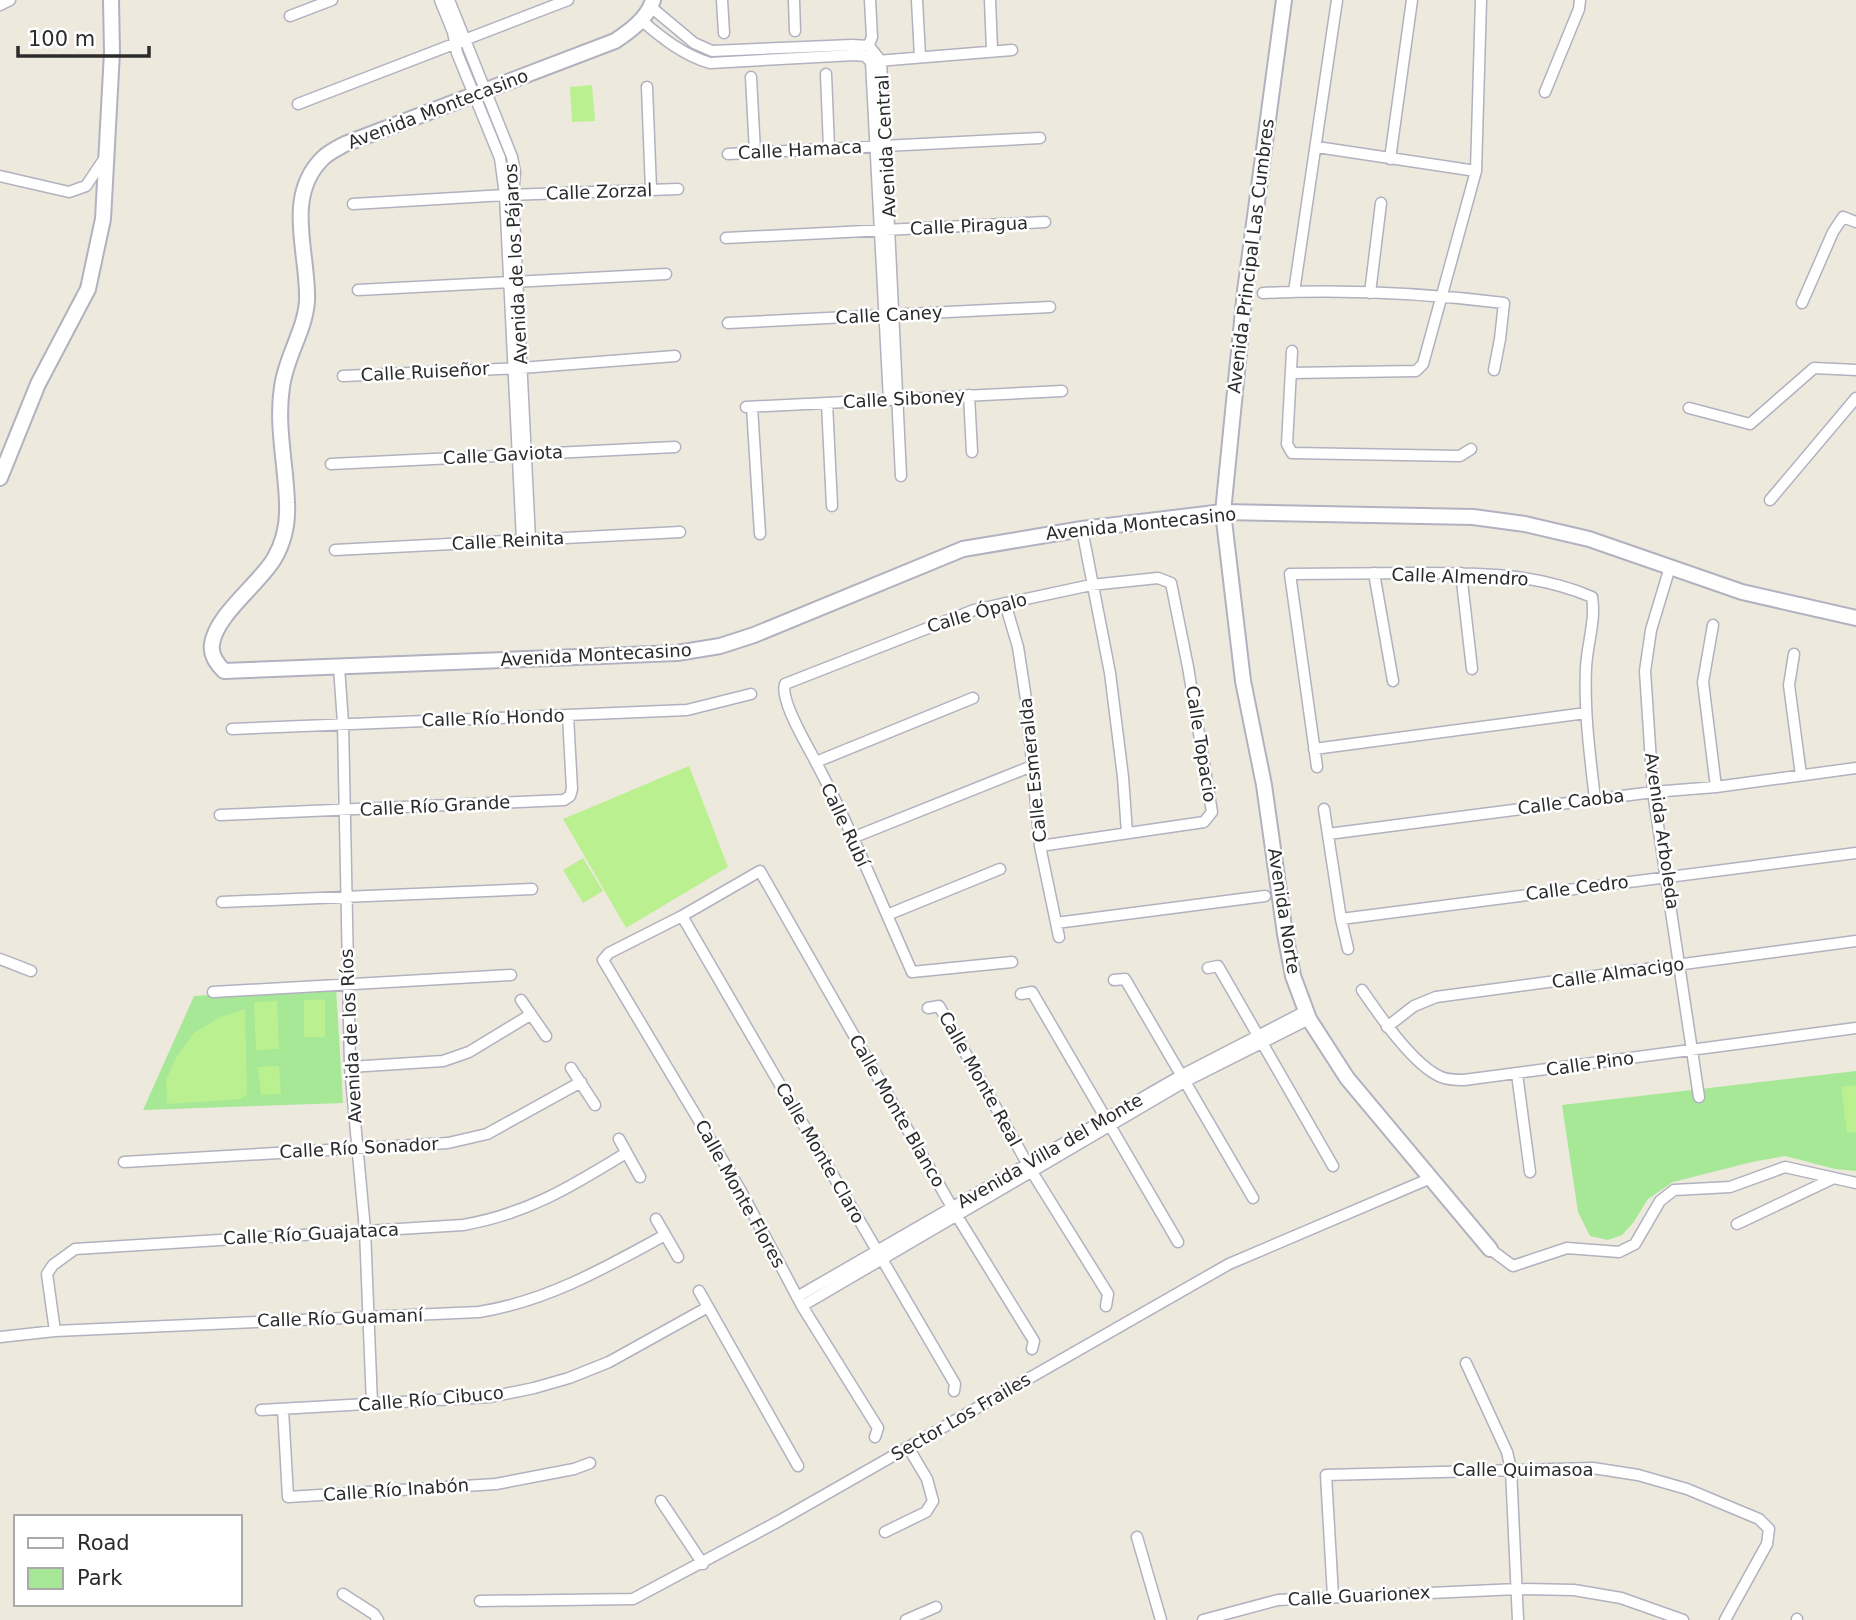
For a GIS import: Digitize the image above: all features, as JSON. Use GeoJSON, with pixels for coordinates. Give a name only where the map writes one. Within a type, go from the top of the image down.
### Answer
{"type":"FeatureCollection","features":[{"type":"Feature","properties":{"kind":"street"},"geometry":{"type":"LineString","coordinates":[[0,5],[10,0]]}},
{"type":"Feature","properties":{"kind":"street"},"geometry":{"type":"LineString","coordinates":[[0,478],[38,384],[88,289],[103,219],[112,52],[111,0]]}},
{"type":"Feature","properties":{"kind":"street"},"geometry":{"type":"LineString","coordinates":[[290,16],[332,0]]}},
{"type":"Feature","properties":{"kind":"street","name":"Avenida de los Pájaros"},"geometry":{"type":"LineString","coordinates":[[440,0],[460,41]]}},
{"type":"Feature","properties":{"kind":"street","name":"Avenida de los Pájaros"},"geometry":{"type":"LineString","coordinates":[[449,0],[460,41],[479,92],[512,157],[515,172],[509,195],[526,540]]}},
{"type":"Feature","properties":{"kind":"street"},"geometry":{"type":"LineString","coordinates":[[298,104],[568,0]]}},
{"type":"Feature","properties":{"kind":"street"},"geometry":{"type":"LineString","coordinates":[[722,0],[724,33]]}},
{"type":"Feature","properties":{"kind":"street"},"geometry":{"type":"LineString","coordinates":[[794,0],[795,31]]}},
{"type":"Feature","properties":{"kind":"street"},"geometry":{"type":"LineString","coordinates":[[870,0],[872,56],[920,57],[1012,50]]}},
{"type":"Feature","properties":{"kind":"street"},"geometry":{"type":"LineString","coordinates":[[917,0],[920,57]]}},
{"type":"Feature","properties":{"kind":"street"},"geometry":{"type":"LineString","coordinates":[[990,0],[992,50]]}},
{"type":"Feature","properties":{"kind":"street","name":"Avenida Principal Las Cumbres"},"geometry":{"type":"LineString","coordinates":[[1223,512],[1246,283],[1284,0]]}},
{"type":"Feature","properties":{"kind":"street"},"geometry":{"type":"LineString","coordinates":[[1294,292],[1337,0]]}},
{"type":"Feature","properties":{"kind":"street"},"geometry":{"type":"LineString","coordinates":[[1390,159],[1412,0]]}},
{"type":"Feature","properties":{"kind":"street"},"geometry":{"type":"LineString","coordinates":[[1291,373],[1416,371],[1423,364],[1476,171],[1481,0]]}},
{"type":"Feature","properties":{"kind":"street"},"geometry":{"type":"LineString","coordinates":[[1545,92],[1579,9],[1580,0]]}},
{"type":"Feature","properties":{"kind":"street","name":"Avenida Central"},"geometry":{"type":"LineString","coordinates":[[652,4],[686,38],[712,51],[755,50],[781,54],[872,56],[881,145],[893,399],[901,476]]}},
{"type":"Feature","properties":{"kind":"street","name":"Avenida Montecasino"},"geometry":{"type":"LineString","coordinates":[[652,4],[641,20],[615,41],[377,130],[323,158],[310,175],[301,199],[300,229],[307,302],[303,328],[293,347],[282,385],[280,406],[288,506],[285,530],[273,561],[218,628],[211,645],[214,661],[224,671],[677,653],[720,646],[754,635],[963,549],[1082,529],[1223,512],[1473,517],[1525,524],[1589,539],[1742,593],[1856,618]]}},
{"type":"Feature","properties":{"kind":"street","name":"Avenida Central"},"geometry":{"type":"LineString","coordinates":[[641,20],[665,41],[692,57],[710,62],[757,61],[781,54]]}},
{"type":"Feature","properties":{"kind":"street"},"geometry":{"type":"LineString","coordinates":[[755,50],[757,61]]}},
{"type":"Feature","properties":{"kind":"street"},"geometry":{"type":"LineString","coordinates":[[826,74],[829,148]]}},
{"type":"Feature","properties":{"kind":"street"},"geometry":{"type":"LineString","coordinates":[[751,77],[755,152]]}},
{"type":"Feature","properties":{"kind":"street"},"geometry":{"type":"LineString","coordinates":[[647,87],[651,190]]}},
{"type":"Feature","properties":{"kind":"street","name":"Calle Hamaca"},"geometry":{"type":"LineString","coordinates":[[728,154],[1040,138]]}},
{"type":"Feature","properties":{"kind":"street"},"geometry":{"type":"LineString","coordinates":[[1317,148],[1476,171]]}},
{"type":"Feature","properties":{"kind":"street"},"geometry":{"type":"LineString","coordinates":[[0,176],[69,192],[86,186],[108,153]]}},
{"type":"Feature","properties":{"kind":"street","name":"Calle Zorzal"},"geometry":{"type":"LineString","coordinates":[[353,204],[678,189]]}},
{"type":"Feature","properties":{"kind":"street"},"geometry":{"type":"LineString","coordinates":[[1370,293],[1381,203]]}},
{"type":"Feature","properties":{"kind":"street"},"geometry":{"type":"LineString","coordinates":[[1802,303],[1833,232],[1843,217],[1856,222]]}},
{"type":"Feature","properties":{"kind":"street","name":"Calle Piragua"},"geometry":{"type":"LineString","coordinates":[[726,239],[1045,222]]}},
{"type":"Feature","properties":{"kind":"street"},"geometry":{"type":"LineString","coordinates":[[358,290],[666,274]]}},
{"type":"Feature","properties":{"kind":"street"},"geometry":{"type":"LineString","coordinates":[[1263,293],[1441,295],[1504,303],[1494,370]]}},
{"type":"Feature","properties":{"kind":"street","name":"Calle Caney"},"geometry":{"type":"LineString","coordinates":[[729,323],[1050,307]]}},
{"type":"Feature","properties":{"kind":"street"},"geometry":{"type":"LineString","coordinates":[[1292,351],[1287,444],[1292,453],[1460,456],[1471,449]]}},
{"type":"Feature","properties":{"kind":"street","name":"Calle Ruiseñor"},"geometry":{"type":"LineString","coordinates":[[342,376],[517,368],[675,356]]}},
{"type":"Feature","properties":{"kind":"street"},"geometry":{"type":"LineString","coordinates":[[1689,408],[1750,424],[1814,368],[1856,370]]}},
{"type":"Feature","properties":{"kind":"street","name":"Calle Siboney"},"geometry":{"type":"LineString","coordinates":[[760,534],[749,407],[1062,391]]}},
{"type":"Feature","properties":{"kind":"street"},"geometry":{"type":"LineString","coordinates":[[969,395],[972,452]]}},
{"type":"Feature","properties":{"kind":"street"},"geometry":{"type":"LineString","coordinates":[[1770,500],[1856,398]]}},
{"type":"Feature","properties":{"kind":"street"},"geometry":{"type":"LineString","coordinates":[[827,403],[832,506]]}},
{"type":"Feature","properties":{"kind":"street","name":"Calle Gaviota"},"geometry":{"type":"LineString","coordinates":[[331,464],[675,447]]}},
{"type":"Feature","properties":{"kind":"street","name":"Avenida Norte"},"geometry":{"type":"LineString","coordinates":[[1223,512],[1243,681],[1264,785],[1284,934],[1293,976],[1308,1015],[1347,1078],[1490,1249]]}},
{"type":"Feature","properties":{"kind":"street"},"geometry":{"type":"LineString","coordinates":[[1082,529],[1110,673],[1128,833]]}},
{"type":"Feature","properties":{"kind":"street","name":"Calle Reinita"},"geometry":{"type":"LineString","coordinates":[[335,550],[680,532]]}},
{"type":"Feature","properties":{"kind":"street","name":"Avenida Arboleda"},"geometry":{"type":"LineString","coordinates":[[1670,568],[1651,630],[1645,671],[1653,792],[1699,1097]]}},
{"type":"Feature","properties":{"kind":"street"},"geometry":{"type":"LineString","coordinates":[[1374,573],[1393,681]]}},
{"type":"Feature","properties":{"kind":"street"},"geometry":{"type":"LineString","coordinates":[[1461,573],[1472,669]]}},
{"type":"Feature","properties":{"kind":"street","name":"Calle Almendro"},"geometry":{"type":"LineString","coordinates":[[1314,749],[1290,574],[1517,575],[1592,597],[1594,612],[1586,666],[1586,713],[1595,799]]}},
{"type":"Feature","properties":{"kind":"street","name":"Calle Ópalo"},"geometry":{"type":"LineString","coordinates":[[790,681],[949,618],[1005,603],[1091,585],[1158,578],[1171,583]]}},
{"type":"Feature","properties":{"kind":"street","name":"Calle Topacio"},"geometry":{"type":"LineString","coordinates":[[1040,846],[1204,822],[1213,809],[1171,583]]}},
{"type":"Feature","properties":{"kind":"street","name":"Calle Esmeralda"},"geometry":{"type":"LineString","coordinates":[[1005,603],[1018,647],[1026,699],[1040,846],[1059,937]]}},
{"type":"Feature","properties":{"kind":"street"},"geometry":{"type":"LineString","coordinates":[[1713,625],[1703,682],[1716,786]]}},
{"type":"Feature","properties":{"kind":"street"},"geometry":{"type":"LineString","coordinates":[[1794,654],[1789,685],[1801,775]]}},
{"type":"Feature","properties":{"kind":"street","name":"Avenida de los Ríos"},"geometry":{"type":"LineString","coordinates":[[339,667],[343,723],[346,983],[350,1067],[365,1230],[372,1404]]}},
{"type":"Feature","properties":{"kind":"street","name":"Calle Rubí"},"geometry":{"type":"LineString","coordinates":[[790,681],[785,684],[785,696],[912,972],[1012,962]]}},
{"type":"Feature","properties":{"kind":"street","name":"Calle Río Hondo"},"geometry":{"type":"LineString","coordinates":[[232,729],[687,710],[751,694]]}},
{"type":"Feature","properties":{"kind":"street"},"geometry":{"type":"LineString","coordinates":[[816,762],[973,698]]}},
{"type":"Feature","properties":{"kind":"street"},"geometry":{"type":"LineString","coordinates":[[1317,767],[1314,749],[1586,713]]}},
{"type":"Feature","properties":{"kind":"street","name":"Calle Río Grande"},"geometry":{"type":"LineString","coordinates":[[220,815],[564,800],[570,796],[572,789],[568,716]]}},
{"type":"Feature","properties":{"kind":"street"},"geometry":{"type":"LineString","coordinates":[[852,838],[1032,766]]}},
{"type":"Feature","properties":{"kind":"street","name":"Calle Caoba"},"geometry":{"type":"LineString","coordinates":[[1328,834],[1856,768]]}},
{"type":"Feature","properties":{"kind":"street"},"geometry":{"type":"LineString","coordinates":[[1324,809],[1348,949]]}},
{"type":"Feature","properties":{"kind":"street","name":"Calle Cedro"},"geometry":{"type":"LineString","coordinates":[[1341,919],[1856,853]]}},
{"type":"Feature","properties":{"kind":"street"},"geometry":{"type":"LineString","coordinates":[[887,915],[1000,869]]}},
{"type":"Feature","properties":{"kind":"street","name":"Calle Monte Blanco"},"geometry":{"type":"LineString","coordinates":[[682,916],[760,872],[955,1211],[1034,1340],[1032,1349]]}},
{"type":"Feature","properties":{"kind":"street"},"geometry":{"type":"LineString","coordinates":[[222,902],[532,889]]}},
{"type":"Feature","properties":{"kind":"street"},"geometry":{"type":"LineString","coordinates":[[1056,923],[1265,896]]}},
{"type":"Feature","properties":{"kind":"street","name":"Calle Monte Flores"},"geometry":{"type":"LineString","coordinates":[[682,916],[609,953],[603,960],[741,1191],[800,1301],[878,1428],[875,1437]]}},
{"type":"Feature","properties":{"kind":"street","name":"Calle Monte Claro"},"geometry":{"type":"LineString","coordinates":[[682,916],[955,1384],[954,1391]]}},
{"type":"Feature","properties":{"kind":"street","name":"Calle Almacigo"},"geometry":{"type":"LineString","coordinates":[[1387,1027],[1414,1006],[1436,998],[1856,941]]}},
{"type":"Feature","properties":{"kind":"street"},"geometry":{"type":"LineString","coordinates":[[0,959],[31,971]]}},
{"type":"Feature","properties":{"kind":"street"},"geometry":{"type":"LineString","coordinates":[[1208,968],[1218,966],[1333,1166]]}},
{"type":"Feature","properties":{"kind":"street"},"geometry":{"type":"LineString","coordinates":[[213,992],[511,975]]}},
{"type":"Feature","properties":{"kind":"street"},"geometry":{"type":"LineString","coordinates":[[1114,980],[1125,979],[1253,1198]]}},
{"type":"Feature","properties":{"kind":"street","name":"Calle Pino"},"geometry":{"type":"LineString","coordinates":[[1362,990],[1387,1027],[1429,1070],[1444,1078],[1464,1080],[1856,1028]]}},
{"type":"Feature","properties":{"kind":"street"},"geometry":{"type":"LineString","coordinates":[[1021,994],[1032,992],[1178,1242]]}},
{"type":"Feature","properties":{"kind":"street"},"geometry":{"type":"LineString","coordinates":[[521,1000],[546,1036]]}},
{"type":"Feature","properties":{"kind":"street","name":"Calle Monte Real"},"geometry":{"type":"LineString","coordinates":[[928,1008],[939,1006],[1030,1168],[1108,1294],[1106,1306]]}},
{"type":"Feature","properties":{"kind":"street"},"geometry":{"type":"LineString","coordinates":[[350,1067],[443,1061],[469,1052],[530,1015]]}},
{"type":"Feature","properties":{"kind":"street","name":"Avenida Villa del Monte"},"geometry":{"type":"LineString","coordinates":[[800,1301],[1184,1078],[1308,1015]]}},
{"type":"Feature","properties":{"kind":"street"},"geometry":{"type":"LineString","coordinates":[[571,1068],[595,1105]]}},
{"type":"Feature","properties":{"kind":"street"},"geometry":{"type":"LineString","coordinates":[[1517,1074],[1530,1172]]}},
{"type":"Feature","properties":{"kind":"street","name":"Calle Río Sonador"},"geometry":{"type":"LineString","coordinates":[[124,1162],[448,1143],[487,1134],[580,1082]]}},
{"type":"Feature","properties":{"kind":"street"},"geometry":{"type":"LineString","coordinates":[[619,1139],[640,1177]]}},
{"type":"Feature","properties":{"kind":"street","name":"Calle Río Guajataca"},"geometry":{"type":"LineString","coordinates":[[55,1331],[47,1274],[53,1265],[75,1249],[433,1227],[495,1219],[534,1205],[566,1189],[626,1153]]}},
{"type":"Feature","properties":{"kind":"street"},"geometry":{"type":"LineString","coordinates":[[1490,1249],[1513,1266],[1567,1248],[1619,1252],[1635,1244],[1660,1201],[1674,1189],[1730,1187],[1786,1167],[1856,1183]]}},
{"type":"Feature","properties":{"kind":"street","name":"Sector Los Frailes"},"geometry":{"type":"LineString","coordinates":[[480,1601],[633,1599],[702,1563],[1229,1264],[1431,1178]]}},
{"type":"Feature","properties":{"kind":"street"},"geometry":{"type":"LineString","coordinates":[[1737,1224],[1833,1179]]}},
{"type":"Feature","properties":{"kind":"street"},"geometry":{"type":"LineString","coordinates":[[656,1219],[678,1257]]}},
{"type":"Feature","properties":{"kind":"street","name":"Calle Río Guamaní"},"geometry":{"type":"LineString","coordinates":[[0,1337],[55,1331],[460,1314],[505,1308],[586,1279],[665,1236]]}},
{"type":"Feature","properties":{"kind":"street"},"geometry":{"type":"LineString","coordinates":[[699,1292],[798,1466]]}},
{"type":"Feature","properties":{"kind":"street","name":"Calle Río Cibuco"},"geometry":{"type":"LineString","coordinates":[[261,1410],[490,1397],[534,1388],[609,1362],[708,1307]]}},
{"type":"Feature","properties":{"kind":"street"},"geometry":{"type":"LineString","coordinates":[[1466,1363],[1507,1452],[1511,1469],[1518,1620]]}},
{"type":"Feature","properties":{"kind":"street","name":"Calle Río Inabón"},"geometry":{"type":"LineString","coordinates":[[283,1409],[288,1497],[496,1484],[574,1469],[590,1463]]}},
{"type":"Feature","properties":{"kind":"street"},"geometry":{"type":"LineString","coordinates":[[885,1532],[926,1512],[933,1501],[928,1479],[908,1447]]}},
{"type":"Feature","properties":{"kind":"street","name":"Calle Quimasoa"},"geometry":{"type":"LineString","coordinates":[[1333,1595],[1326,1475],[1593,1468],[1638,1475],[1687,1489],[1759,1518],[1769,1530],[1767,1544],[1725,1620]]}},
{"type":"Feature","properties":{"kind":"street"},"geometry":{"type":"LineString","coordinates":[[661,1501],[702,1563]]}},
{"type":"Feature","properties":{"kind":"street"},"geometry":{"type":"LineString","coordinates":[[1137,1537],[1161,1620]]}},
{"type":"Feature","properties":{"kind":"street","name":"Calle Guarionex"},"geometry":{"type":"LineString","coordinates":[[1203,1620],[1278,1600],[1333,1595],[1517,1589],[1574,1590],[1621,1598],[1683,1620]]}},
{"type":"Feature","properties":{"kind":"street"},"geometry":{"type":"LineString","coordinates":[[343,1594],[374,1614],[378,1620]]}},
{"type":"Feature","properties":{"kind":"street"},"geometry":{"type":"LineString","coordinates":[[906,1620],[936,1607]]}},
{"type":"Feature","properties":{"kind":"green space"},"geometry":{"type":"Polygon","coordinates":[[[592,85],[595,121],[572,122],[570,87],[592,85]]]}},
{"type":"Feature","properties":{"kind":"green space"},"geometry":{"type":"Polygon","coordinates":[[[689,766],[728,867],[626,928],[563,819],[689,766]]]}},
{"type":"Feature","properties":{"kind":"green space"},"geometry":{"type":"Polygon","coordinates":[[[583,858],[603,891],[583,903],[563,870],[583,858]]]}},
{"type":"Feature","properties":{"kind":"green space"},"geometry":{"type":"Polygon","coordinates":[[[336,987],[343,1103],[143,1110],[194,996],[336,987]]]}},
{"type":"Feature","properties":{"kind":"green space"},"geometry":{"type":"Polygon","coordinates":[[[304,1000],[325,1000],[325,1037],[304,1037],[304,1000]]]}},
{"type":"Feature","properties":{"kind":"green space"},"geometry":{"type":"Polygon","coordinates":[[[277,1001],[279,1049],[256,1050],[254,1002],[277,1001]]]}},
{"type":"Feature","properties":{"kind":"green space"},"geometry":{"type":"Polygon","coordinates":[[[245,1009],[247,1094],[241,1099],[167,1104],[166,1080],[177,1056],[194,1033],[220,1017],[245,1009]]]}},
{"type":"Feature","properties":{"kind":"green space"},"geometry":{"type":"Polygon","coordinates":[[[279,1066],[281,1094],[261,1095],[258,1067],[279,1066]]]}},
{"type":"Feature","properties":{"kind":"green space"},"geometry":{"type":"Polygon","coordinates":[[[1856,1071],[1856,1171],[1835,1169],[1785,1156],[1752,1162],[1673,1182],[1648,1199],[1622,1235],[1608,1240],[1590,1236],[1578,1212],[1562,1105],[1856,1071]]]}},
{"type":"Feature","properties":{"kind":"green space"},"geometry":{"type":"Polygon","coordinates":[[[1856,1085],[1856,1132],[1847,1133],[1841,1087],[1856,1085]]]}}]}
